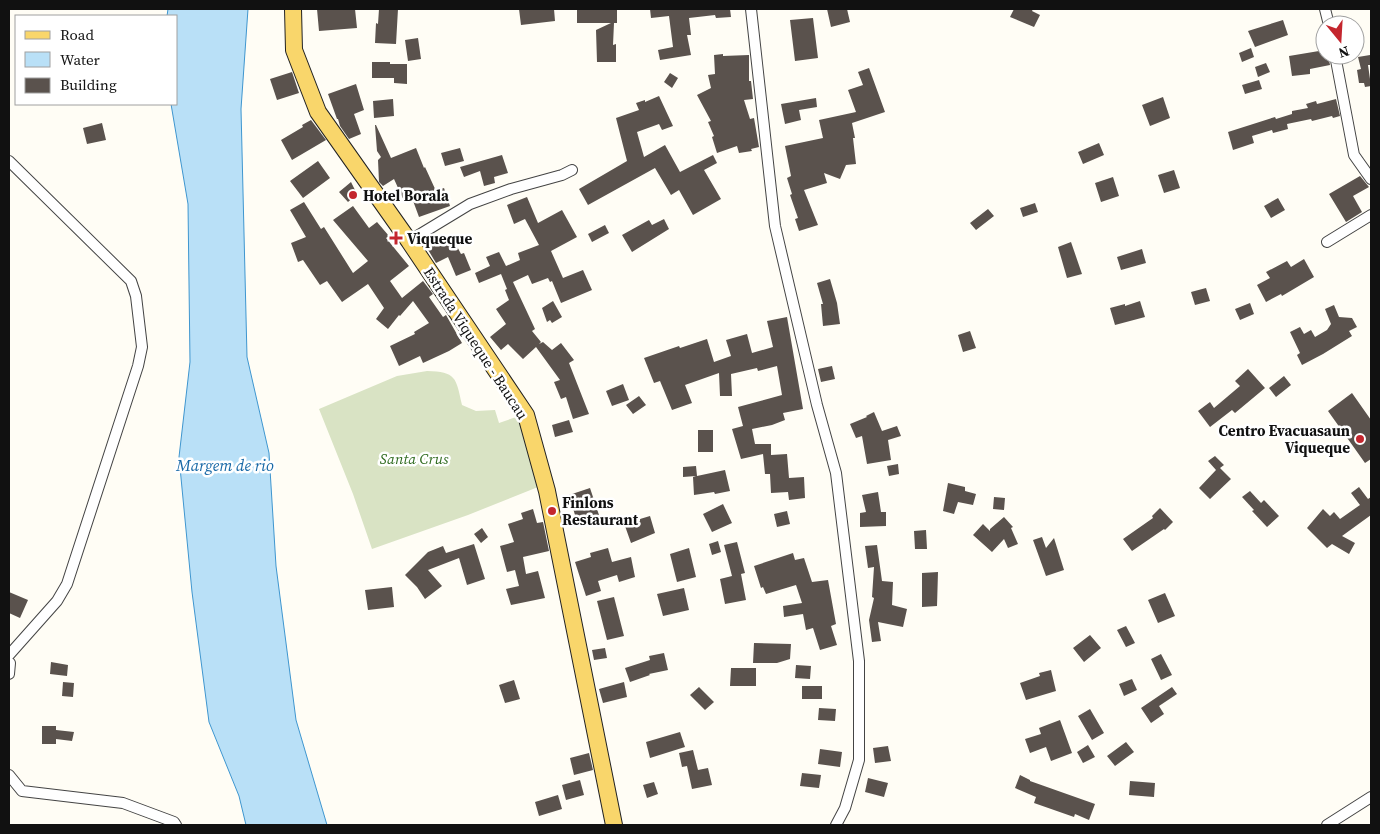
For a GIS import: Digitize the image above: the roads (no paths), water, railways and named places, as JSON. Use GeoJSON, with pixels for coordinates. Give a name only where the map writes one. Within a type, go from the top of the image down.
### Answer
{"type":"FeatureCollection","features":[{"type":"Feature","properties":{"kind":"main road","name":"Estrada Viqueque - Baucau"},"geometry":{"type":"LineString","coordinates":[[292,9],[294,50],[318,112],[526,415],[547,491],[614,825]]}},
{"type":"Feature","properties":{"kind":"street"},"geometry":{"type":"LineString","coordinates":[[751,9],[775,226],[817,405],[836,473],[860,661],[859,760],[845,808],[836,825]]}},
{"type":"Feature","properties":{"kind":"street"},"geometry":{"type":"LineString","coordinates":[[1337,65],[1354,155],[1371,179]]}},
{"type":"Feature","properties":{"kind":"street"},"geometry":{"type":"LineString","coordinates":[[9,161],[130,281],[136,296],[142,348],[123,417],[67,584],[58,601],[9,664]]}},
{"type":"Feature","properties":{"kind":"street"},"geometry":{"type":"LineString","coordinates":[[409,242],[470,204],[511,189],[562,175],[572,170]]}},
{"type":"Feature","properties":{"kind":"street"},"geometry":{"type":"LineString","coordinates":[[1327,242],[1371,215]]}},
{"type":"Feature","properties":{"kind":"street"},"geometry":{"type":"LineString","coordinates":[[9,776],[22,791],[123,804],[174,822],[176,825]]}},
{"type":"Feature","properties":{"kind":"street"},"geometry":{"type":"LineString","coordinates":[[1327,825],[1371,797]]}},
{"type":"Feature","properties":{"kind":"water","name":"Margem de rio"},"geometry":{"type":"Polygon","coordinates":[[[168,9],[248,9],[241,109],[247,357],[269,453],[276,566],[296,720],[327,825],[246,825],[239,796],[209,722],[192,592],[179,457],[190,362],[188,204],[171,105],[178,105],[178,15],[167,15],[168,9]]]}},
{"type":"Feature","properties":{"kind":"place","name":"Hotel Borala"},"geometry":{"type":"Point","coordinates":[353,195]}},
{"type":"Feature","properties":{"kind":"place","name":"Viqueque"},"geometry":{"type":"Point","coordinates":[396,238]}},
{"type":"Feature","properties":{"kind":"place","name":"Centro Evacuasaun Viqueque"},"geometry":{"type":"Point","coordinates":[1360,439]}},
{"type":"Feature","properties":{"kind":"place","name":"Finlons Restaurant"},"geometry":{"type":"Point","coordinates":[552,511]}},
{"type":"Feature","properties":{"kind":"park label","name":"Santa Crus"},"geometry":{"type":"Point","coordinates":[414,458]}}]}
